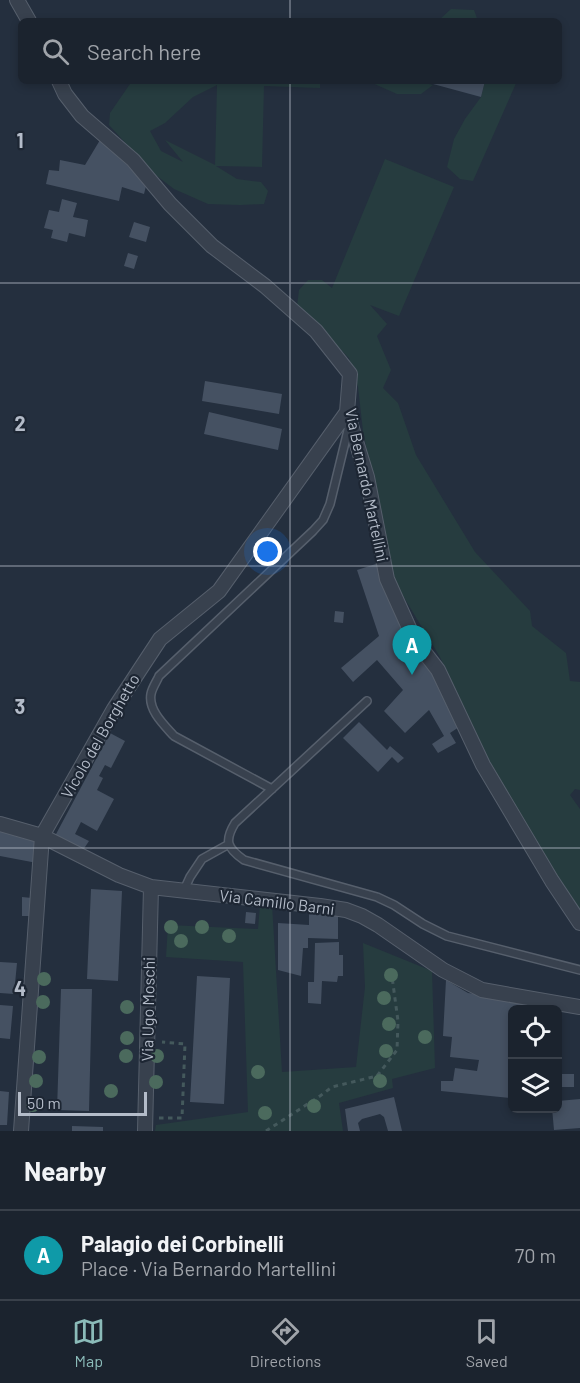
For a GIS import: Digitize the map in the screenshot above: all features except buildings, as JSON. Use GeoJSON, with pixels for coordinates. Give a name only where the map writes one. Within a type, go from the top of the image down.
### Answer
{"type":"FeatureCollection","features":[{"type":"Feature","properties":{"kind":"street"},"geometry":{"type":"LineString","coordinates":[[17,0],[27,18]]}},
{"type":"Feature","properties":{"kind":"street","name":"Via Bernardo Martellini"},"geometry":{"type":"LineString","coordinates":[[60,84],[82,116],[133,160],[170,204],[212,246],[265,286],[316,332],[350,374],[349,416],[368,477],[387,579],[414,639],[438,670],[483,765],[580,924]]}},
{"type":"Feature","properties":{"kind":"street","name":"Vicolo del Borghetto"},"geometry":{"type":"LineString","coordinates":[[21,1131],[42,836],[114,709],[160,639],[219,591],[349,416]]}},
{"type":"Feature","properties":{"kind":"street","name":"Via Camillo Barni"},"geometry":{"type":"LineString","coordinates":[[0,824],[42,836],[119,875],[151,887],[345,910],[378,925],[443,970],[482,990],[580,1007]]}},
{"type":"Feature","properties":{"kind":"street","name":"Via Ugo Moschi"},"geometry":{"type":"LineString","coordinates":[[150,1128],[151,887]]}},
{"type":"Feature","properties":{"kind":"lane"},"geometry":{"type":"LineString","coordinates":[[272,789],[174,735],[163,724],[151,705],[151,693],[159,676],[323,520],[330,504],[349,416]]}},
{"type":"Feature","properties":{"kind":"lane"},"geometry":{"type":"LineString","coordinates":[[367,701],[235,823],[228,834],[228,844],[234,853],[244,860],[377,897],[447,936],[580,970]]}},
{"type":"Feature","properties":{"kind":"lane"},"geometry":{"type":"LineString","coordinates":[[184,891],[202,859],[228,844]]}},
{"type":"Feature","properties":{"kind":"path"},"geometry":{"type":"LineString","coordinates":[[266,1131],[332,1087],[377,1076],[397,1050],[398,1021],[392,969]]}},
{"type":"Feature","properties":{"kind":"path"},"geometry":{"type":"LineString","coordinates":[[150,1128],[155,1118],[182,1118],[185,1044],[159,1042]]}},
{"type":"Feature","properties":{"kind":"green space"},"geometry":{"type":"Polygon","coordinates":[[[451,9],[474,10],[477,18],[441,18],[451,9]]]}},
{"type":"Feature","properties":{"kind":"green space"},"geometry":{"type":"Polygon","coordinates":[[[130,84],[320,84],[320,88],[264,86],[262,167],[216,166],[237,179],[261,182],[268,191],[264,204],[208,204],[174,189],[153,173],[109,125],[110,113],[130,84]],[[217,85],[193,97],[165,123],[150,131],[161,151],[183,162],[165,140],[215,165],[217,85]]]}},
{"type":"Feature","properties":{"kind":"green space"},"geometry":{"type":"Polygon","coordinates":[[[374,84],[433,85],[421,94],[397,94],[374,84]]]}},
{"type":"Feature","properties":{"kind":"green space"},"geometry":{"type":"Polygon","coordinates":[[[484,84],[516,84],[473,181],[460,179],[447,167],[454,139],[481,97],[484,84]]]}},
{"type":"Feature","properties":{"kind":"green space"},"geometry":{"type":"Polygon","coordinates":[[[385,159],[454,187],[399,316],[370,305],[387,324],[377,336],[391,370],[383,388],[398,403],[416,455],[475,552],[530,611],[532,626],[566,653],[570,681],[580,682],[580,790],[575,789],[570,795],[580,809],[580,918],[494,773],[440,657],[397,586],[389,563],[363,431],[358,387],[349,358],[297,306],[299,290],[308,280],[322,280],[332,288],[385,159]]]}},
{"type":"Feature","properties":{"kind":"green space"},"geometry":{"type":"Polygon","coordinates":[[[272,904],[282,1072],[356,1067],[365,987],[363,943],[432,971],[435,1068],[392,1079],[393,1088],[339,1103],[343,1131],[155,1131],[156,1125],[248,1112],[243,962],[166,957],[168,925],[258,929],[260,905],[272,904]]]}},
{"type":"Feature","properties":{"kind":"place","name":"Palagio dei Corbinelli"},"geometry":{"type":"Point","coordinates":[412,675]}}]}
